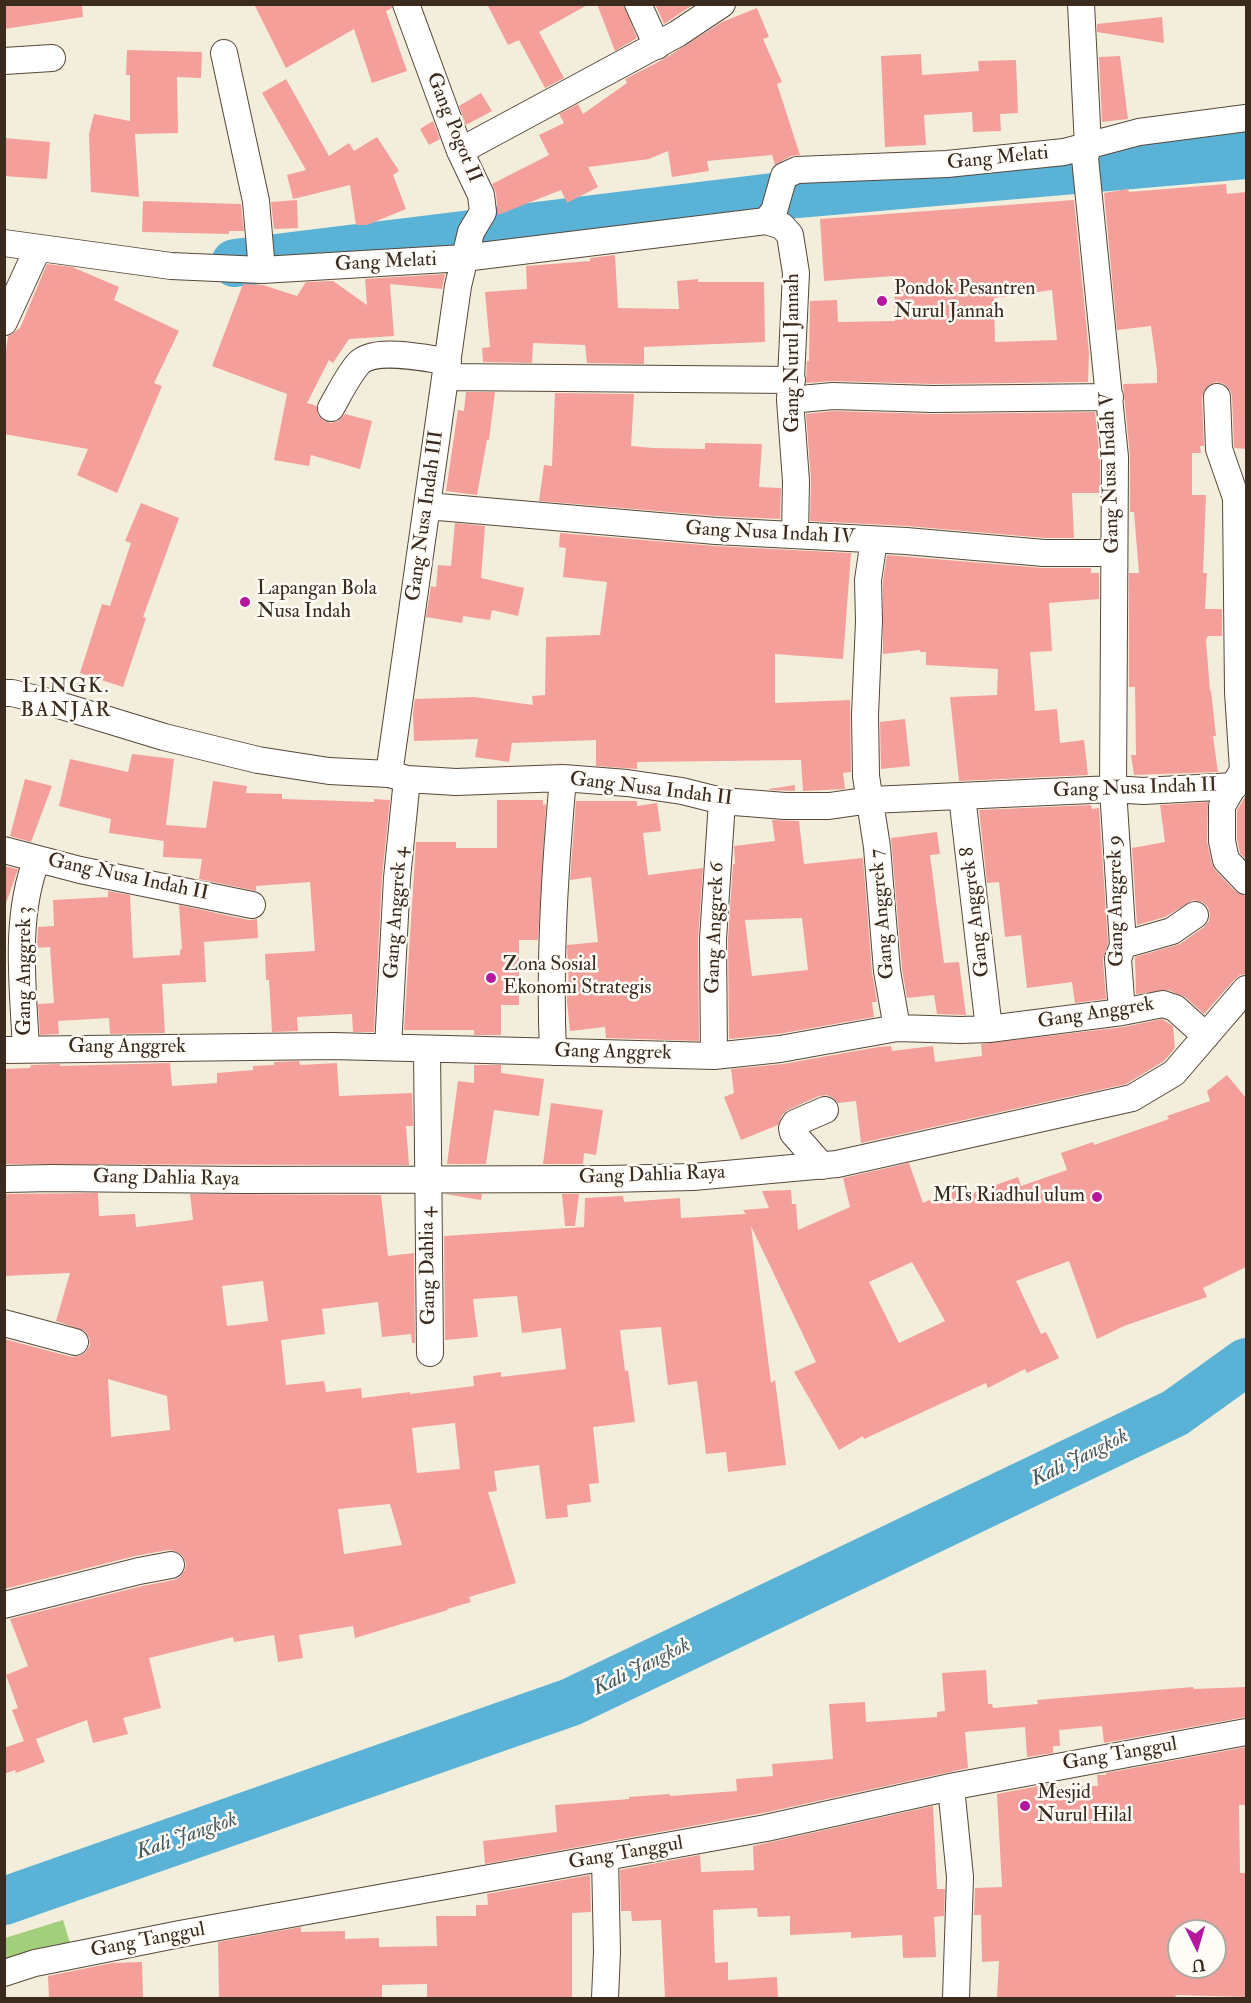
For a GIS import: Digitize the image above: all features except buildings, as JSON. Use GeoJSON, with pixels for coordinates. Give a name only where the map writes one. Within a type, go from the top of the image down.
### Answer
{"type":"FeatureCollection","features":[{"type":"Feature","properties":{"kind":"street","name":"Gang Pogot II"},"geometry":{"type":"LineString","coordinates":[[406,4],[460,151],[483,204],[483,212],[467,247]]}},
{"type":"Feature","properties":{"kind":"street"},"geometry":{"type":"LineString","coordinates":[[638,4],[657,46]]}},
{"type":"Feature","properties":{"kind":"street"},"geometry":{"type":"LineString","coordinates":[[460,151],[657,46],[722,4]]}},
{"type":"Feature","properties":{"kind":"street","name":"Gang Nusa Indah V"},"geometry":{"type":"LineString","coordinates":[[1081,4],[1088,186],[1115,457],[1113,789]]}},
{"type":"Feature","properties":{"kind":"street"},"geometry":{"type":"LineString","coordinates":[[224,53],[256,201],[262,267]]}},
{"type":"Feature","properties":{"kind":"street"},"geometry":{"type":"LineString","coordinates":[[4,62],[52,58]]}},
{"type":"Feature","properties":{"kind":"street","name":"Gang Melati"},"geometry":{"type":"LineString","coordinates":[[4,243],[171,266],[262,267],[467,247],[770,216],[781,183],[788,172],[797,170],[947,165],[1064,152],[1087,152],[1139,132],[1246,118]]}},
{"type":"Feature","properties":{"kind":"street","name":"Gang Nurul Jannah"},"geometry":{"type":"LineString","coordinates":[[770,216],[790,235],[796,273],[791,390],[796,481],[795,535]]}},
{"type":"Feature","properties":{"kind":"street","name":"Gang Nusa Indah III"},"geometry":{"type":"LineString","coordinates":[[398,776],[427,506],[458,286],[467,247]]}},
{"type":"Feature","properties":{"kind":"street"},"geometry":{"type":"LineString","coordinates":[[4,322],[38,249]]}},
{"type":"Feature","properties":{"kind":"street"},"geometry":{"type":"LineString","coordinates":[[331,408],[358,363],[368,357],[382,354],[447,369],[791,390],[833,396],[933,399],[1110,397]]}},
{"type":"Feature","properties":{"kind":"street"},"geometry":{"type":"LineString","coordinates":[[1216,397],[1219,450],[1236,498],[1238,692],[1244,770],[1222,806],[1222,841],[1226,860],[1246,881]]}},
{"type":"Feature","properties":{"kind":"street","name":"Gang Nusa Indah IV"},"geometry":{"type":"LineString","coordinates":[[427,506],[704,530],[1044,553],[1114,553]]}},
{"type":"Feature","properties":{"kind":"street","name":"Gang Anggrek 7"},"geometry":{"type":"LineString","coordinates":[[874,540],[868,580],[870,621],[865,715],[867,776],[887,972],[897,1028]]}},
{"type":"Feature","properties":{"kind":"street","name":"Gang Nusa Indah II"},"geometry":{"type":"LineString","coordinates":[[4,693],[49,702],[164,737],[258,760],[329,771],[456,782],[563,778],[627,783],[682,791],[722,801],[785,806],[829,806],[871,800],[1113,789],[1143,791],[1234,786]]}},
{"type":"Feature","properties":{"kind":"street","name":"Gang Anggrek 4"},"geometry":{"type":"LineString","coordinates":[[388,1047],[397,878],[398,776]]}},
{"type":"Feature","properties":{"kind":"street"},"geometry":{"type":"LineString","coordinates":[[554,1052],[553,939],[563,778]]}},
{"type":"Feature","properties":{"kind":"street","name":"Gang Anggrek 9"},"geometry":{"type":"LineString","coordinates":[[1113,789],[1123,945],[1118,959],[1122,1012]]}},
{"type":"Feature","properties":{"kind":"street","name":"Gang Anggrek 8"},"geometry":{"type":"LineString","coordinates":[[962,796],[988,1029]]}},
{"type":"Feature","properties":{"kind":"street","name":"Gang Anggrek 6"},"geometry":{"type":"LineString","coordinates":[[714,1056],[713,939],[722,801]]}},
{"type":"Feature","properties":{"kind":"street","name":"Gang Nusa Indah II"},"geometry":{"type":"LineString","coordinates":[[4,850],[80,870],[252,905]]}},
{"type":"Feature","properties":{"kind":"street","name":"Gang Anggrek 3"},"geometry":{"type":"LineString","coordinates":[[15,1049],[23,981],[23,929],[31,872],[37,859]]}},
{"type":"Feature","properties":{"kind":"street"},"geometry":{"type":"LineString","coordinates":[[1123,945],[1172,931],[1196,915]]}},
{"type":"Feature","properties":{"kind":"street","name":"Gang Dahlia Raya"},"geometry":{"type":"LineString","coordinates":[[4,1179],[606,1179],[693,1177],[822,1166],[1132,1098],[1174,1073],[1246,989]]}},
{"type":"Feature","properties":{"kind":"street","name":"Gang Anggrek"},"geometry":{"type":"LineString","coordinates":[[15,1049],[388,1047],[714,1056],[780,1049],[897,1028],[988,1029],[1122,1012],[1163,1004],[1169,1005],[1206,1036]]}},
{"type":"Feature","properties":{"kind":"street","name":"Gang Dahlia 4"},"geometry":{"type":"LineString","coordinates":[[427,1049],[430,1353]]}},
{"type":"Feature","properties":{"kind":"street"},"geometry":{"type":"LineString","coordinates":[[822,1166],[792,1128],[795,1123],[825,1110]]}},
{"type":"Feature","properties":{"kind":"street"},"geometry":{"type":"LineString","coordinates":[[4,1323],[75,1342]]}},
{"type":"Feature","properties":{"kind":"street"},"geometry":{"type":"LineString","coordinates":[[4,1605],[171,1565]]}},
{"type":"Feature","properties":{"kind":"street","name":"Gang Tanggul"},"geometry":{"type":"LineString","coordinates":[[4,1973],[35,1964],[180,1934],[766,1828],[951,1787],[1246,1732]]}},
{"type":"Feature","properties":{"kind":"street"},"geometry":{"type":"LineString","coordinates":[[951,1787],[960,1877],[956,1998]]}},
{"type":"Feature","properties":{"kind":"street"},"geometry":{"type":"LineString","coordinates":[[605,1858],[607,1952],[605,1998]]}},
{"type":"Feature","properties":{"kind":"green space"},"geometry":{"type":"Polygon","coordinates":[[[63,1920],[70,1943],[5,1964],[5,1938],[63,1920]]]}},
{"type":"Feature","properties":{"kind":"waterway"},"geometry":{"type":"LineString","coordinates":[[235,263],[797,194],[1246,155]]}},
{"type":"Feature","properties":{"kind":"waterway","name":"Kali Jangkok"},"geometry":{"type":"LineString","coordinates":[[4,1901],[571,1702],[1175,1413],[1246,1362]]}},
{"type":"Feature","properties":{"kind":"place","name":"Pondok Pesantren Nurul Jannah"},"geometry":{"type":"Point","coordinates":[882,301]}},
{"type":"Feature","properties":{"kind":"place","name":"Lapangan Bola Nusa Indah"},"geometry":{"type":"Point","coordinates":[245,602]}},
{"type":"Feature","properties":{"kind":"place","name":"Zona Sosial Ekonomi Strategis"},"geometry":{"type":"Point","coordinates":[491,978]}},
{"type":"Feature","properties":{"kind":"place","name":"MTs Riadhul ulum"},"geometry":{"type":"Point","coordinates":[1097,1197]}},
{"type":"Feature","properties":{"kind":"place","name":"Mesjid Nurul Hilal"},"geometry":{"type":"Point","coordinates":[1025,1806]}},
{"type":"Feature","properties":{"kind":"district","name":"LINGK. BANJAR"},"geometry":{"type":"Point","coordinates":[66,699]}}]}
